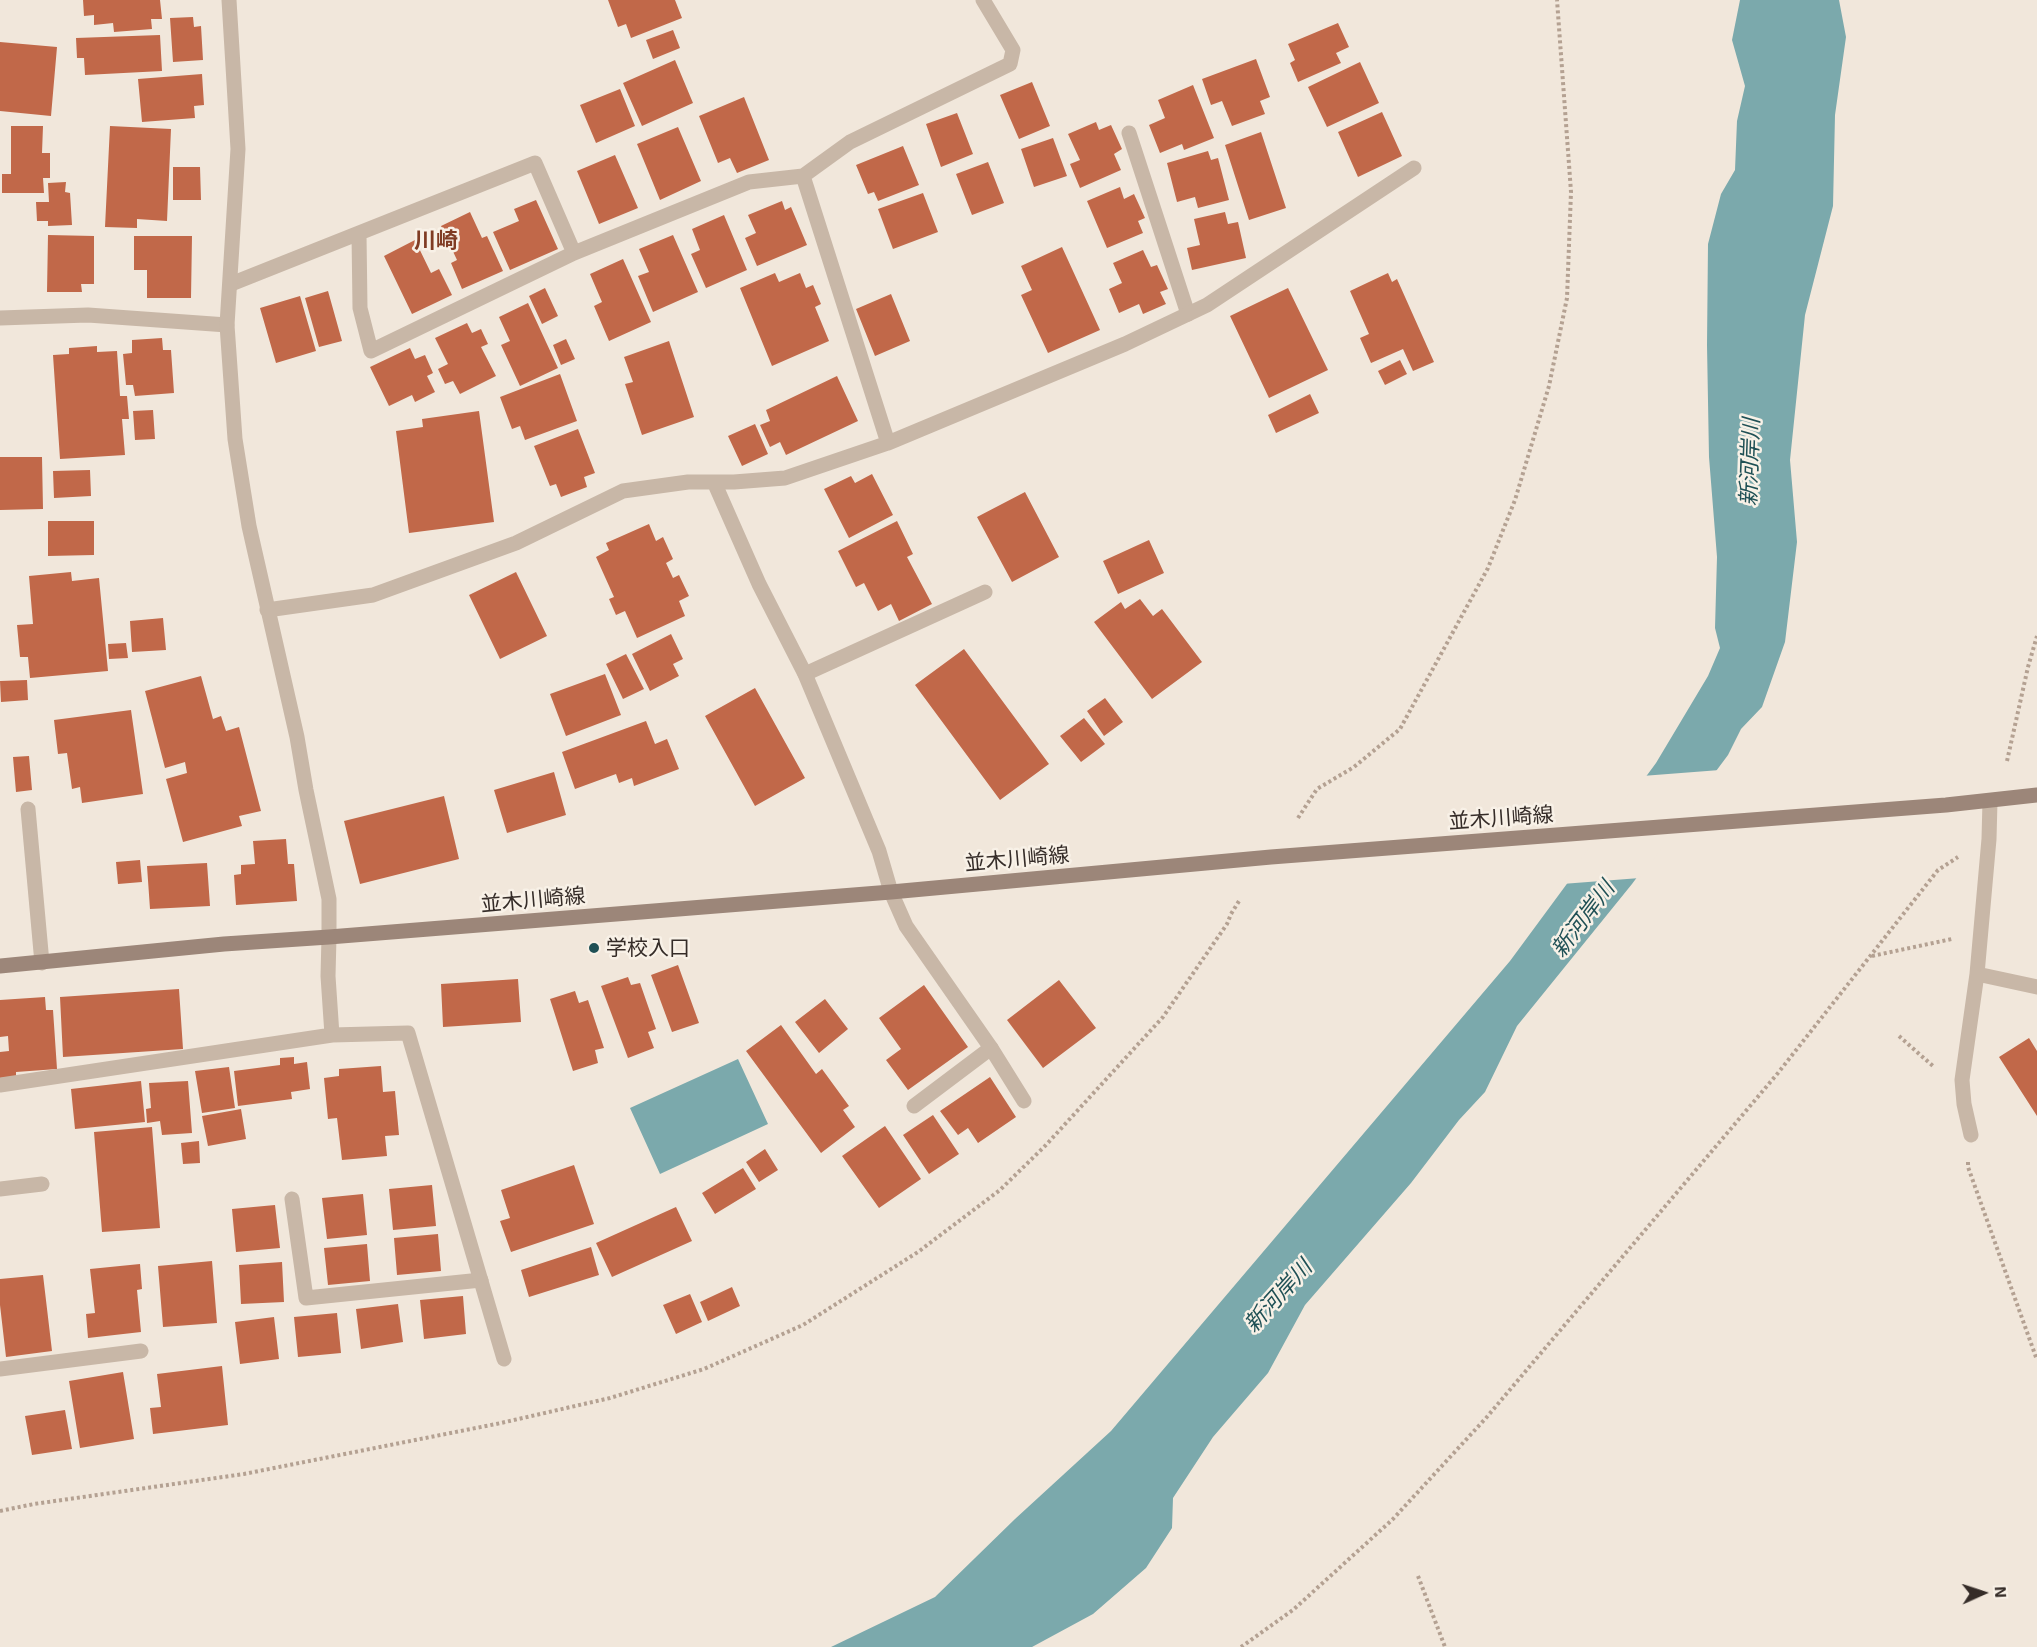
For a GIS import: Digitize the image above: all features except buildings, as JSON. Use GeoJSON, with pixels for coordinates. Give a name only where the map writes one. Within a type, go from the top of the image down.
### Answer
{"type":"FeatureCollection","features":[{"type":"Feature","properties":{"kind":"main road","name":"並木川崎線"},"geometry":{"type":"LineString","coordinates":[[0,966],[224,944],[891,892],[1311,854],[1947,805],[2037,795]]}},
{"type":"Feature","properties":{"kind":"street"},"geometry":{"type":"LineString","coordinates":[[230,0],[238,149],[227,325],[235,439],[249,526],[297,737],[329,899],[328,976],[332,1035]]}},
{"type":"Feature","properties":{"kind":"street"},"geometry":{"type":"LineString","coordinates":[[359,234],[360,308],[371,351],[574,254],[749,182],[803,176],[850,142],[1010,64],[1013,50],[983,0]]}},
{"type":"Feature","properties":{"kind":"street"},"geometry":{"type":"LineString","coordinates":[[1129,133],[1188,314]]}},
{"type":"Feature","properties":{"kind":"street"},"geometry":{"type":"LineString","coordinates":[[231,284],[535,163],[574,254]]}},
{"type":"Feature","properties":{"kind":"street"},"geometry":{"type":"LineString","coordinates":[[267,610],[372,595],[516,543],[623,491],[688,482],[785,478],[888,443],[1125,344],[1207,305],[1414,168]]}},
{"type":"Feature","properties":{"kind":"street"},"geometry":{"type":"LineString","coordinates":[[803,176],[888,443]]}},
{"type":"Feature","properties":{"kind":"street"},"geometry":{"type":"LineString","coordinates":[[0,318],[88,315],[227,325]]}},
{"type":"Feature","properties":{"kind":"street"},"geometry":{"type":"LineString","coordinates":[[714,482],[759,584],[805,674],[879,851],[891,892],[906,926],[992,1048],[1024,1101]]}},
{"type":"Feature","properties":{"kind":"street"},"geometry":{"type":"LineString","coordinates":[[805,674],[985,591]]}},
{"type":"Feature","properties":{"kind":"street"},"geometry":{"type":"LineString","coordinates":[[1971,1135],[1964,1104],[1962,1080],[1977,974],[1989,839],[1990,801]]}},
{"type":"Feature","properties":{"kind":"street"},"geometry":{"type":"LineString","coordinates":[[28,809],[42,963]]}},
{"type":"Feature","properties":{"kind":"street"},"geometry":{"type":"LineString","coordinates":[[1977,974],[2037,987]]}},
{"type":"Feature","properties":{"kind":"street"},"geometry":{"type":"LineString","coordinates":[[0,1085],[332,1035],[408,1033],[504,1359]]}},
{"type":"Feature","properties":{"kind":"street"},"geometry":{"type":"LineString","coordinates":[[914,1106],[992,1048]]}},
{"type":"Feature","properties":{"kind":"street"},"geometry":{"type":"LineString","coordinates":[[0,1189],[42,1184]]}},
{"type":"Feature","properties":{"kind":"street"},"geometry":{"type":"LineString","coordinates":[[292,1199],[306,1298],[481,1280]]}},
{"type":"Feature","properties":{"kind":"street"},"geometry":{"type":"LineString","coordinates":[[0,1369],[141,1351]]}},
{"type":"Feature","properties":{"kind":"path"},"geometry":{"type":"LineString","coordinates":[[1298,818],[1317,789],[1354,767],[1400,729],[1488,568],[1515,500],[1549,386],[1567,298],[1571,192],[1557,0]]}},
{"type":"Feature","properties":{"kind":"path"},"geometry":{"type":"LineString","coordinates":[[2007,760],[2037,636]]}},
{"type":"Feature","properties":{"kind":"path"},"geometry":{"type":"LineString","coordinates":[[1241,1647],[1293,1610],[1393,1519],[1486,1418],[1778,1073],[1938,870],[1961,855]]}},
{"type":"Feature","properties":{"kind":"path"},"geometry":{"type":"LineString","coordinates":[[0,1511],[34,1504],[244,1474],[501,1423],[610,1398],[704,1369],[802,1325],[918,1252],[1000,1190],[1046,1145],[1163,1017],[1227,924],[1230,914],[1239,901]]}},
{"type":"Feature","properties":{"kind":"path"},"geometry":{"type":"LineString","coordinates":[[1871,956],[1952,939]]}},
{"type":"Feature","properties":{"kind":"path"},"geometry":{"type":"LineString","coordinates":[[1899,1036],[1936,1068],[1962,1080]]}},
{"type":"Feature","properties":{"kind":"path"},"geometry":{"type":"LineString","coordinates":[[1971,1135],[1968,1167],[2037,1360]]}},
{"type":"Feature","properties":{"kind":"path"},"geometry":{"type":"LineString","coordinates":[[1418,1576],[1445,1647]]}},
{"type":"Feature","properties":{"kind":"water","name":"新河岸川"},"geometry":{"type":"Polygon","coordinates":[[[1740,0],[1839,0],[1846,37],[1835,115],[1833,206],[1805,315],[1790,460],[1797,542],[1785,642],[1762,707],[1741,729],[1728,755],[1632,884],[1517,1026],[1485,1092],[1459,1120],[1411,1183],[1305,1305],[1268,1373],[1213,1437],[1173,1498],[1172,1528],[1146,1568],[1093,1614],[1032,1647],[831,1647],[935,1597],[1015,1519],[1111,1431],[1510,961],[1656,763],[1708,676],[1720,648],[1715,628],[1717,557],[1709,457],[1708,244],[1721,194],[1735,170],[1737,121],[1745,86],[1732,40],[1740,0]]]}},
{"type":"Feature","properties":{"kind":"water"},"geometry":{"type":"Polygon","coordinates":[[[738,1059],[768,1124],[660,1174],[630,1108],[738,1059]]]}},
{"type":"Feature","properties":{"kind":"pier"},"geometry":{"type":"Polygon","coordinates":[[[1720,770],[1640,878],[1562,884],[1642,776],[1720,770]]]}},
{"type":"Feature","properties":{"kind":"place","name":"学校入口"},"geometry":{"type":"Point","coordinates":[594,948]}},
{"type":"Feature","properties":{"kind":"district","name":"川崎"},"geometry":{"type":"Point","coordinates":[436,241]}}]}
